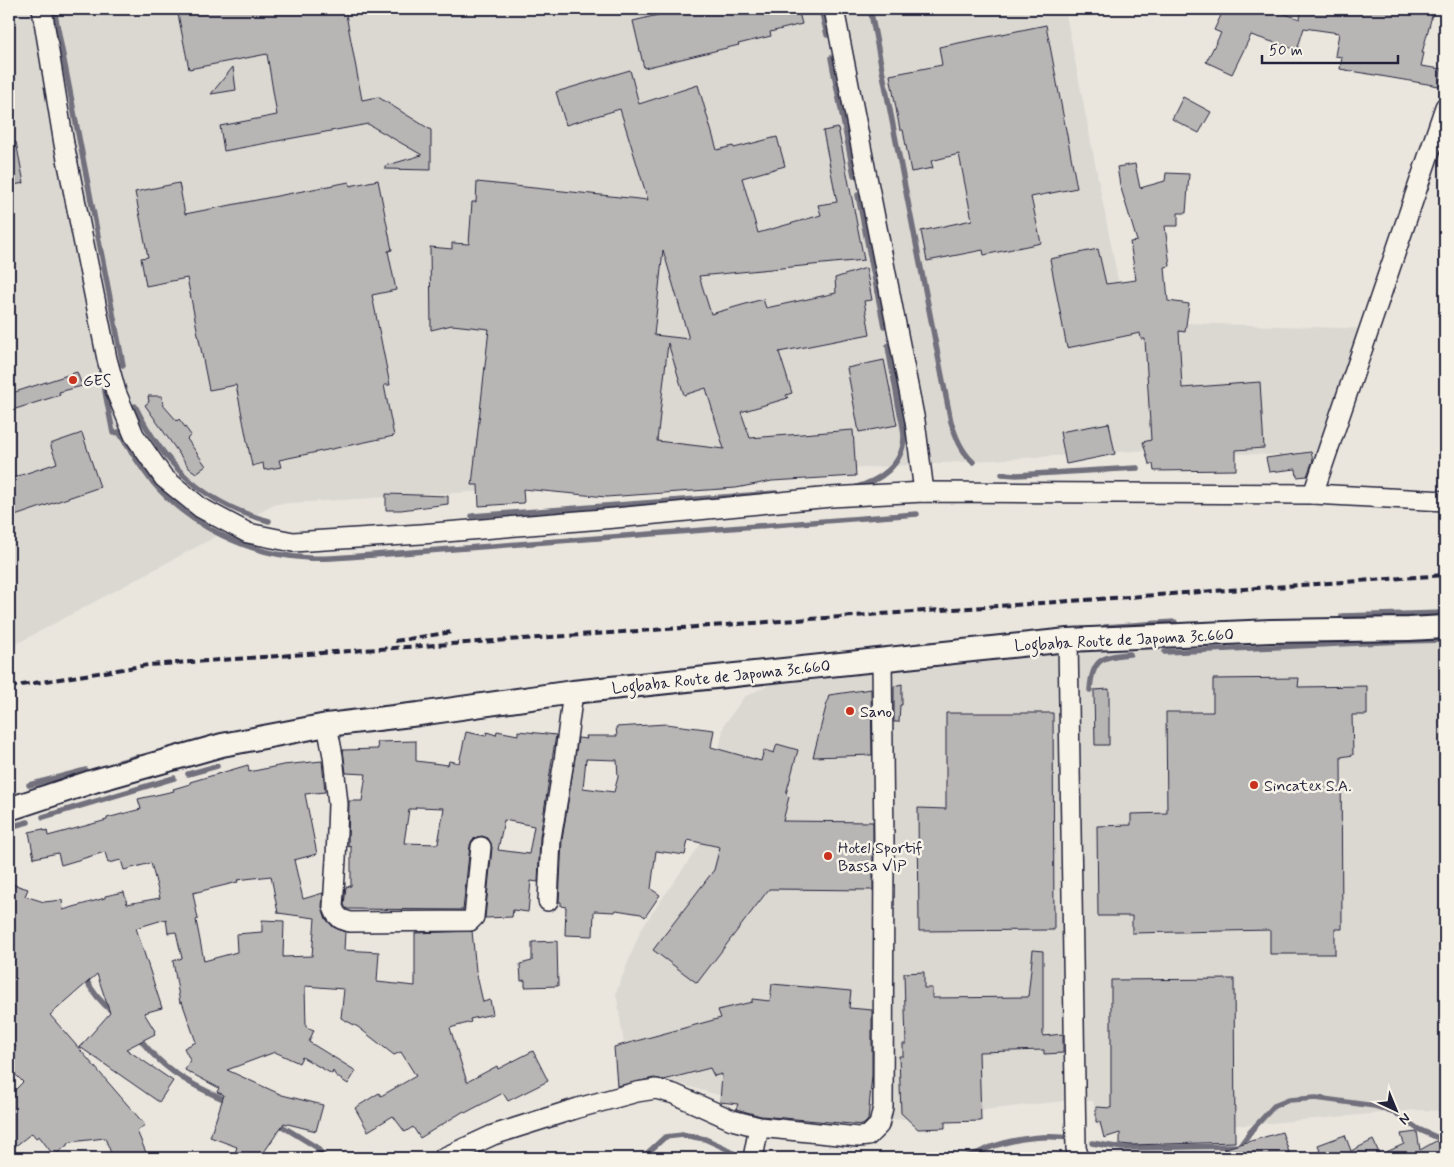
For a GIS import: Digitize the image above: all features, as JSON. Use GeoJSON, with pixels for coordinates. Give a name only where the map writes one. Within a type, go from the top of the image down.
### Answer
{"type":"FeatureCollection","features":[{"type":"Feature","properties":{"kind":"main road","name":"Logbaba Route de Japoma 3c.660"},"geometry":{"type":"LineString","coordinates":[[15,804],[222,745],[327,725],[573,692],[1068,640],[1271,631],[1410,630],[1445,627]]}},
{"type":"Feature","properties":{"kind":"street"},"geometry":{"type":"LineString","coordinates":[[42,9],[64,144],[107,359],[116,392],[134,435],[164,478],[201,508],[248,533],[293,542],[460,531],[831,497],[924,492],[1313,494],[1445,501]]}},
{"type":"Feature","properties":{"kind":"street"},"geometry":{"type":"LineString","coordinates":[[834,9],[915,421],[924,492]]}},
{"type":"Feature","properties":{"kind":"street"},"geometry":{"type":"LineString","coordinates":[[1313,494],[1445,107]]}},
{"type":"Feature","properties":{"kind":"street"},"geometry":{"type":"LineString","coordinates":[[1068,640],[1076,1138],[1078,1158]]}},
{"type":"Feature","properties":{"kind":"street"},"geometry":{"type":"LineString","coordinates":[[443,1158],[466,1153],[493,1136],[578,1108],[637,1092],[656,1089],[674,1094],[732,1120],[759,1126],[858,1138],[868,1136],[879,1124],[883,1107],[884,1024],[882,659]]}},
{"type":"Feature","properties":{"kind":"street"},"geometry":{"type":"LineString","coordinates":[[548,901],[551,839],[573,692]]}},
{"type":"Feature","properties":{"kind":"street"},"geometry":{"type":"LineString","coordinates":[[327,725],[333,756],[338,804],[333,907],[341,919],[350,922],[470,921],[474,917],[481,847]]}},
{"type":"Feature","properties":{"kind":"street"},"geometry":{"type":"LineString","coordinates":[[754,1158],[759,1126]]}},
{"type":"Feature","properties":{"kind":"shaded area"},"geometry":{"type":"Polygon","coordinates":[[[9,9],[1065,9],[1126,321],[1374,329],[1318,457],[1152,450],[276,504],[9,648],[9,9]]]}},
{"type":"Feature","properties":{"kind":"shaded area"},"geometry":{"type":"Polygon","coordinates":[[[1445,635],[1445,1111],[1416,1110],[1247,1125],[1098,1127],[1093,1101],[1073,1100],[884,1121],[763,1108],[628,1069],[616,993],[641,929],[699,846],[724,725],[744,697],[775,682],[1174,639],[1445,635]]]}},
{"type":"Feature","properties":{"kind":"building"},"geometry":{"type":"Polygon","coordinates":[[[177,9],[345,9],[362,100],[378,97],[431,130],[431,170],[385,169],[385,166],[422,155],[368,124],[224,151],[220,126],[277,115],[267,54],[189,69],[177,9]]]}},
{"type":"Feature","properties":{"kind":"building"},"geometry":{"type":"Polygon","coordinates":[[[683,9],[798,9],[802,24],[770,32],[771,36],[739,45],[644,68],[633,21],[683,9]]]}},
{"type":"Feature","properties":{"kind":"building"},"geometry":{"type":"Polygon","coordinates":[[[1224,9],[1270,9],[1300,19],[1301,9],[1420,9],[1433,12],[1422,53],[1424,53],[1421,66],[1441,69],[1439,86],[1340,69],[1342,57],[1335,56],[1339,33],[1304,28],[1297,50],[1251,35],[1232,74],[1206,62],[1221,33],[1214,30],[1224,9]]]}},
{"type":"Feature","properties":{"kind":"building"},"geometry":{"type":"Polygon","coordinates":[[[1046,25],[1077,188],[1031,197],[1041,243],[984,255],[983,250],[927,261],[921,231],[972,220],[959,154],[931,161],[933,168],[911,172],[903,130],[900,130],[890,75],[942,65],[939,47],[1046,25]]]}},
{"type":"Feature","properties":{"kind":"building"},"geometry":{"type":"Polygon","coordinates":[[[233,67],[236,90],[211,94],[233,67]]]}},
{"type":"Feature","properties":{"kind":"building"},"geometry":{"type":"Polygon","coordinates":[[[630,70],[639,104],[698,85],[717,150],[733,146],[734,148],[777,137],[785,166],[742,178],[758,233],[821,215],[818,205],[837,202],[823,131],[838,128],[864,260],[699,276],[711,314],[763,299],[766,308],[836,293],[835,278],[866,268],[872,300],[864,301],[870,334],[779,352],[792,393],[786,395],[788,398],[741,412],[750,438],[853,430],[856,476],[772,481],[736,488],[606,497],[523,489],[524,503],[479,506],[478,485],[472,485],[489,329],[452,325],[431,330],[430,247],[452,249],[452,243],[469,244],[472,202],[476,202],[477,182],[648,200],[620,109],[566,125],[556,92],[630,70]],[[663,250],[654,335],[689,339],[663,250]],[[668,343],[657,441],[724,449],[706,388],[684,395],[668,343]]]}},
{"type":"Feature","properties":{"kind":"building"},"geometry":{"type":"Polygon","coordinates":[[[1183,97],[1211,112],[1199,133],[1172,119],[1183,97]]]}},
{"type":"Feature","properties":{"kind":"building"},"geometry":{"type":"Polygon","coordinates":[[[16,142],[24,183],[9,186],[9,143],[16,142]]]}},
{"type":"Feature","properties":{"kind":"building"},"geometry":{"type":"Polygon","coordinates":[[[1135,164],[1140,188],[1165,181],[1166,173],[1189,174],[1186,213],[1178,213],[1178,226],[1165,226],[1170,266],[1165,267],[1168,301],[1189,304],[1185,332],[1179,331],[1182,388],[1260,382],[1264,448],[1236,450],[1236,470],[1154,471],[1153,464],[1149,464],[1143,442],[1151,440],[1145,339],[1141,339],[1140,333],[1067,348],[1050,259],[1098,249],[1106,284],[1136,280],[1130,242],[1137,241],[1120,185],[1117,167],[1135,164]]]}},
{"type":"Feature","properties":{"kind":"building"},"geometry":{"type":"Polygon","coordinates":[[[378,180],[392,250],[388,251],[396,290],[372,295],[390,385],[384,385],[394,436],[279,460],[281,467],[264,470],[263,463],[252,466],[236,385],[209,390],[187,278],[146,286],[141,258],[148,257],[135,192],[179,183],[185,214],[349,182],[350,186],[378,180]]]}},
{"type":"Feature","properties":{"kind":"building"},"geometry":{"type":"Polygon","coordinates":[[[884,360],[897,425],[859,432],[847,368],[884,360]]]}},
{"type":"Feature","properties":{"kind":"building"},"geometry":{"type":"Polygon","coordinates":[[[77,372],[82,386],[59,392],[60,395],[9,411],[9,394],[77,372]]]}},
{"type":"Feature","properties":{"kind":"building"},"geometry":{"type":"Polygon","coordinates":[[[148,396],[162,396],[163,405],[177,421],[179,419],[191,435],[187,439],[206,466],[196,473],[189,468],[145,405],[149,402],[148,396]]]}},
{"type":"Feature","properties":{"kind":"building"},"geometry":{"type":"Polygon","coordinates":[[[1109,423],[1115,454],[1066,464],[1060,432],[1109,423]]]}},
{"type":"Feature","properties":{"kind":"building"},"geometry":{"type":"Polygon","coordinates":[[[82,433],[100,487],[9,518],[9,479],[57,463],[50,444],[82,433]]]}},
{"type":"Feature","properties":{"kind":"building"},"geometry":{"type":"Polygon","coordinates":[[[1311,452],[1313,460],[1307,476],[1297,477],[1296,469],[1269,472],[1266,458],[1311,452]]]}},
{"type":"Feature","properties":{"kind":"building"},"geometry":{"type":"Polygon","coordinates":[[[386,494],[448,496],[448,504],[386,510],[386,494]]]}},
{"type":"Feature","properties":{"kind":"building","name":"Sincatex S.A."},"geometry":{"type":"Polygon","coordinates":[[[1299,678],[1298,687],[1367,686],[1367,715],[1352,715],[1353,755],[1341,757],[1342,929],[1335,929],[1335,954],[1270,954],[1270,930],[1132,933],[1132,916],[1098,916],[1097,826],[1131,825],[1131,814],[1167,813],[1166,712],[1213,712],[1213,679],[1299,678]]]}},
{"type":"Feature","properties":{"kind":"building"},"geometry":{"type":"Polygon","coordinates":[[[902,684],[902,705],[900,705],[899,722],[894,722],[894,686],[902,684]]]}},
{"type":"Feature","properties":{"kind":"building","name":"Sano"},"geometry":{"type":"Polygon","coordinates":[[[871,689],[872,755],[813,757],[829,695],[871,689]]]}},
{"type":"Feature","properties":{"kind":"building"},"geometry":{"type":"Polygon","coordinates":[[[1109,689],[1109,745],[1095,745],[1094,690],[1109,689]]]}},
{"type":"Feature","properties":{"kind":"building"},"geometry":{"type":"Polygon","coordinates":[[[946,713],[1053,713],[1054,930],[919,931],[918,808],[946,809],[946,713]]]}},
{"type":"Feature","properties":{"kind":"building"},"geometry":{"type":"Polygon","coordinates":[[[666,724],[714,730],[711,747],[761,761],[764,750],[774,753],[777,744],[798,750],[786,794],[789,797],[783,821],[873,822],[873,890],[769,889],[697,983],[653,950],[714,870],[720,847],[688,840],[685,855],[656,851],[651,889],[660,895],[645,917],[641,914],[616,910],[615,912],[594,911],[593,936],[565,935],[566,907],[561,906],[561,902],[559,902],[562,840],[578,738],[587,739],[586,736],[617,736],[616,727],[666,724]],[[586,759],[583,788],[614,792],[618,777],[617,760],[586,759]]]}},
{"type":"Feature","properties":{"kind":"building"},"geometry":{"type":"Polygon","coordinates":[[[497,731],[518,735],[518,731],[556,735],[540,837],[538,882],[531,881],[528,912],[513,910],[512,917],[485,918],[492,848],[488,838],[482,836],[472,840],[470,845],[463,910],[347,909],[344,905],[346,887],[351,886],[351,846],[348,847],[349,801],[362,801],[366,774],[346,773],[343,750],[378,749],[377,742],[416,741],[416,761],[448,765],[449,761],[459,763],[466,732],[486,736],[487,732],[496,735],[497,731]],[[416,807],[415,809],[409,809],[404,843],[438,844],[444,808],[416,807]],[[504,820],[498,850],[529,854],[534,826],[504,820]]]}},
{"type":"Feature","properties":{"kind":"building"},"geometry":{"type":"Polygon","coordinates":[[[322,761],[325,792],[305,794],[317,854],[294,860],[303,899],[323,893],[322,907],[326,919],[333,927],[345,932],[344,950],[379,952],[377,982],[415,986],[415,933],[472,931],[476,971],[483,1002],[490,1000],[493,1014],[470,1019],[471,1022],[450,1028],[467,1082],[497,1066],[498,1069],[533,1051],[548,1081],[508,1101],[503,1093],[465,1113],[464,1111],[420,1138],[413,1127],[405,1132],[393,1116],[368,1131],[355,1108],[379,1093],[381,1096],[416,1076],[401,1052],[394,1055],[358,1027],[341,1018],[344,989],[305,986],[306,1027],[314,1030],[309,1042],[356,1071],[348,1084],[336,1076],[333,1071],[332,1074],[302,1057],[299,1063],[275,1052],[227,1070],[282,1095],[323,1105],[316,1131],[284,1123],[260,1158],[247,1158],[235,1153],[237,1147],[210,1137],[224,1095],[217,1092],[219,1088],[185,1070],[190,1060],[184,1048],[196,1042],[182,1002],[180,1003],[173,961],[182,958],[176,932],[168,933],[166,919],[136,928],[162,1008],[144,1013],[155,1034],[126,1049],[173,1081],[159,1102],[80,1047],[110,1013],[97,974],[50,1015],[145,1125],[137,1131],[147,1155],[137,1158],[113,1158],[105,1138],[71,1142],[54,1156],[39,1136],[36,1138],[32,1133],[9,1151],[9,1096],[23,1082],[9,1068],[9,1053],[16,1047],[9,1038],[9,883],[28,889],[25,896],[44,902],[62,900],[63,910],[105,898],[105,896],[124,892],[127,904],[160,898],[151,863],[124,870],[121,860],[108,863],[105,852],[61,865],[58,853],[34,858],[29,832],[43,829],[44,831],[47,830],[48,836],[107,820],[107,818],[141,809],[138,799],[174,791],[173,789],[190,784],[190,782],[248,765],[249,772],[283,765],[322,761]],[[271,876],[237,880],[238,882],[193,893],[204,961],[237,952],[236,934],[262,932],[262,920],[284,921],[283,957],[312,956],[315,918],[278,913],[271,876]]]}},
{"type":"Feature","properties":{"kind":"building"},"geometry":{"type":"Polygon","coordinates":[[[557,941],[558,986],[525,987],[525,980],[521,981],[520,964],[532,961],[532,942],[557,941]]]}},
{"type":"Feature","properties":{"kind":"building"},"geometry":{"type":"Polygon","coordinates":[[[1033,950],[1043,951],[1043,1036],[1063,1034],[1063,1053],[1044,1054],[1044,1050],[979,1052],[981,1121],[945,1122],[945,1128],[918,1129],[901,1113],[899,1056],[903,1056],[903,1044],[906,1044],[904,973],[924,972],[924,988],[932,988],[932,998],[1028,997],[1033,950]]]}},
{"type":"Feature","properties":{"kind":"building"},"geometry":{"type":"Polygon","coordinates":[[[1234,979],[1235,1142],[1131,1145],[1120,1144],[1120,1133],[1104,1138],[1100,1122],[1096,1122],[1096,1107],[1111,1108],[1111,980],[1234,979]]]}},
{"type":"Feature","properties":{"kind":"building"},"geometry":{"type":"Polygon","coordinates":[[[772,984],[851,991],[849,1008],[872,1010],[872,1075],[868,1120],[863,1125],[761,1116],[736,1109],[738,1104],[720,1102],[722,1074],[714,1076],[710,1068],[664,1080],[654,1078],[617,1086],[614,1047],[721,1018],[718,1010],[752,1002],[752,999],[770,1001],[772,984]]]}},
{"type":"Feature","properties":{"kind":"building"},"geometry":{"type":"Polygon","coordinates":[[[1282,1132],[1291,1158],[1263,1158],[1263,1156],[1223,1149],[1282,1132]]]}},
{"type":"Feature","properties":{"kind":"building"},"geometry":{"type":"Polygon","coordinates":[[[1417,1132],[1420,1150],[1436,1141],[1445,1144],[1445,1158],[1323,1158],[1318,1145],[1345,1135],[1351,1151],[1373,1140],[1380,1155],[1404,1144],[1401,1134],[1417,1132]]]}},
{"type":"Feature","properties":{"kind":"waterway"},"geometry":{"type":"LineString","coordinates":[[54,9],[123,365]]}},
{"type":"Feature","properties":{"kind":"waterway"},"geometry":{"type":"LineString","coordinates":[[821,9],[827,35]]}},
{"type":"Feature","properties":{"kind":"waterway"},"geometry":{"type":"LineString","coordinates":[[871,13],[951,422],[962,448],[973,462]]}},
{"type":"Feature","properties":{"kind":"waterway"},"geometry":{"type":"LineString","coordinates":[[831,58],[854,175]]}},
{"type":"Feature","properties":{"kind":"waterway"},"geometry":{"type":"LineString","coordinates":[[858,195],[884,326]]}},
{"type":"Feature","properties":{"kind":"waterway"},"geometry":{"type":"LineString","coordinates":[[854,488],[881,476],[895,464],[903,447],[903,429],[888,346]]}},
{"type":"Feature","properties":{"kind":"waterway"},"geometry":{"type":"LineString","coordinates":[[101,371],[113,433],[119,432],[151,480],[166,496],[183,511],[222,535],[242,544],[286,556],[337,558],[917,514]]}},
{"type":"Feature","properties":{"kind":"waterway"},"geometry":{"type":"LineString","coordinates":[[135,406],[159,446],[188,479],[206,493],[225,504],[246,514],[269,521]]}},
{"type":"Feature","properties":{"kind":"waterway"},"geometry":{"type":"LineString","coordinates":[[1002,474],[1017,475],[1137,468]]}},
{"type":"Feature","properties":{"kind":"waterway"},"geometry":{"type":"LineString","coordinates":[[472,516],[776,493]]}},
{"type":"Feature","properties":{"kind":"waterway"},"geometry":{"type":"LineString","coordinates":[[1342,616],[1445,613]]}},
{"type":"Feature","properties":{"kind":"waterway"},"geometry":{"type":"LineString","coordinates":[[1105,627],[1175,622]]}},
{"type":"Feature","properties":{"kind":"waterway"},"geometry":{"type":"LineString","coordinates":[[1165,652],[1445,640]]}},
{"type":"Feature","properties":{"kind":"waterway"},"geometry":{"type":"LineString","coordinates":[[1090,690],[1093,672],[1100,661],[1112,656],[1130,654]]}},
{"type":"Feature","properties":{"kind":"waterway"},"geometry":{"type":"LineString","coordinates":[[120,762],[138,757]]}},
{"type":"Feature","properties":{"kind":"waterway"},"geometry":{"type":"LineString","coordinates":[[188,774],[217,766]]}},
{"type":"Feature","properties":{"kind":"waterway"},"geometry":{"type":"LineString","coordinates":[[29,785],[86,770]]}},
{"type":"Feature","properties":{"kind":"waterway"},"geometry":{"type":"LineString","coordinates":[[43,817],[174,778]]}},
{"type":"Feature","properties":{"kind":"waterway"},"geometry":{"type":"LineString","coordinates":[[9,827],[28,822]]}},
{"type":"Feature","properties":{"kind":"waterway"},"geometry":{"type":"LineString","coordinates":[[84,976],[97,997],[114,1013]]}},
{"type":"Feature","properties":{"kind":"waterway"},"geometry":{"type":"LineString","coordinates":[[137,1035],[152,1053],[174,1072],[201,1089],[230,1102]]}},
{"type":"Feature","properties":{"kind":"waterway"},"geometry":{"type":"LineString","coordinates":[[1092,1143],[1122,1148],[1240,1146],[1274,1106],[1289,1100],[1316,1098],[1385,1109],[1395,1113],[1418,1129],[1445,1141]]}},
{"type":"Feature","properties":{"kind":"waterway"},"geometry":{"type":"LineString","coordinates":[[277,1123],[316,1147],[326,1158]]}},
{"type":"Feature","properties":{"kind":"waterway"},"geometry":{"type":"LineString","coordinates":[[642,1158],[665,1137],[683,1135],[705,1139],[741,1158]]}},
{"type":"Feature","properties":{"kind":"waterway"},"geometry":{"type":"LineString","coordinates":[[935,1158],[969,1156],[994,1146],[1023,1139],[1044,1137],[1074,1139]]}},
{"type":"Feature","properties":{"kind":"waterway"},"geometry":{"type":"LineString","coordinates":[[767,1158],[800,1158]]}},
{"type":"Feature","properties":{"kind":"railway"},"geometry":{"type":"LineString","coordinates":[[9,687],[148,665],[1445,575]]}},
{"type":"Feature","properties":{"kind":"railway"},"geometry":{"type":"LineString","coordinates":[[395,641],[452,632]]}},
{"type":"Feature","properties":{"kind":"place","name":"GES"},"geometry":{"type":"Point","coordinates":[73,380]}},
{"type":"Feature","properties":{"kind":"place","name":"Sano"},"geometry":{"type":"Point","coordinates":[850,711]}},
{"type":"Feature","properties":{"kind":"place","name":"Sincatex S.A."},"geometry":{"type":"Point","coordinates":[1254,785]}},
{"type":"Feature","properties":{"kind":"place","name":"Hotel Sportif Bassa VIP"},"geometry":{"type":"Point","coordinates":[828,856]}}]}
